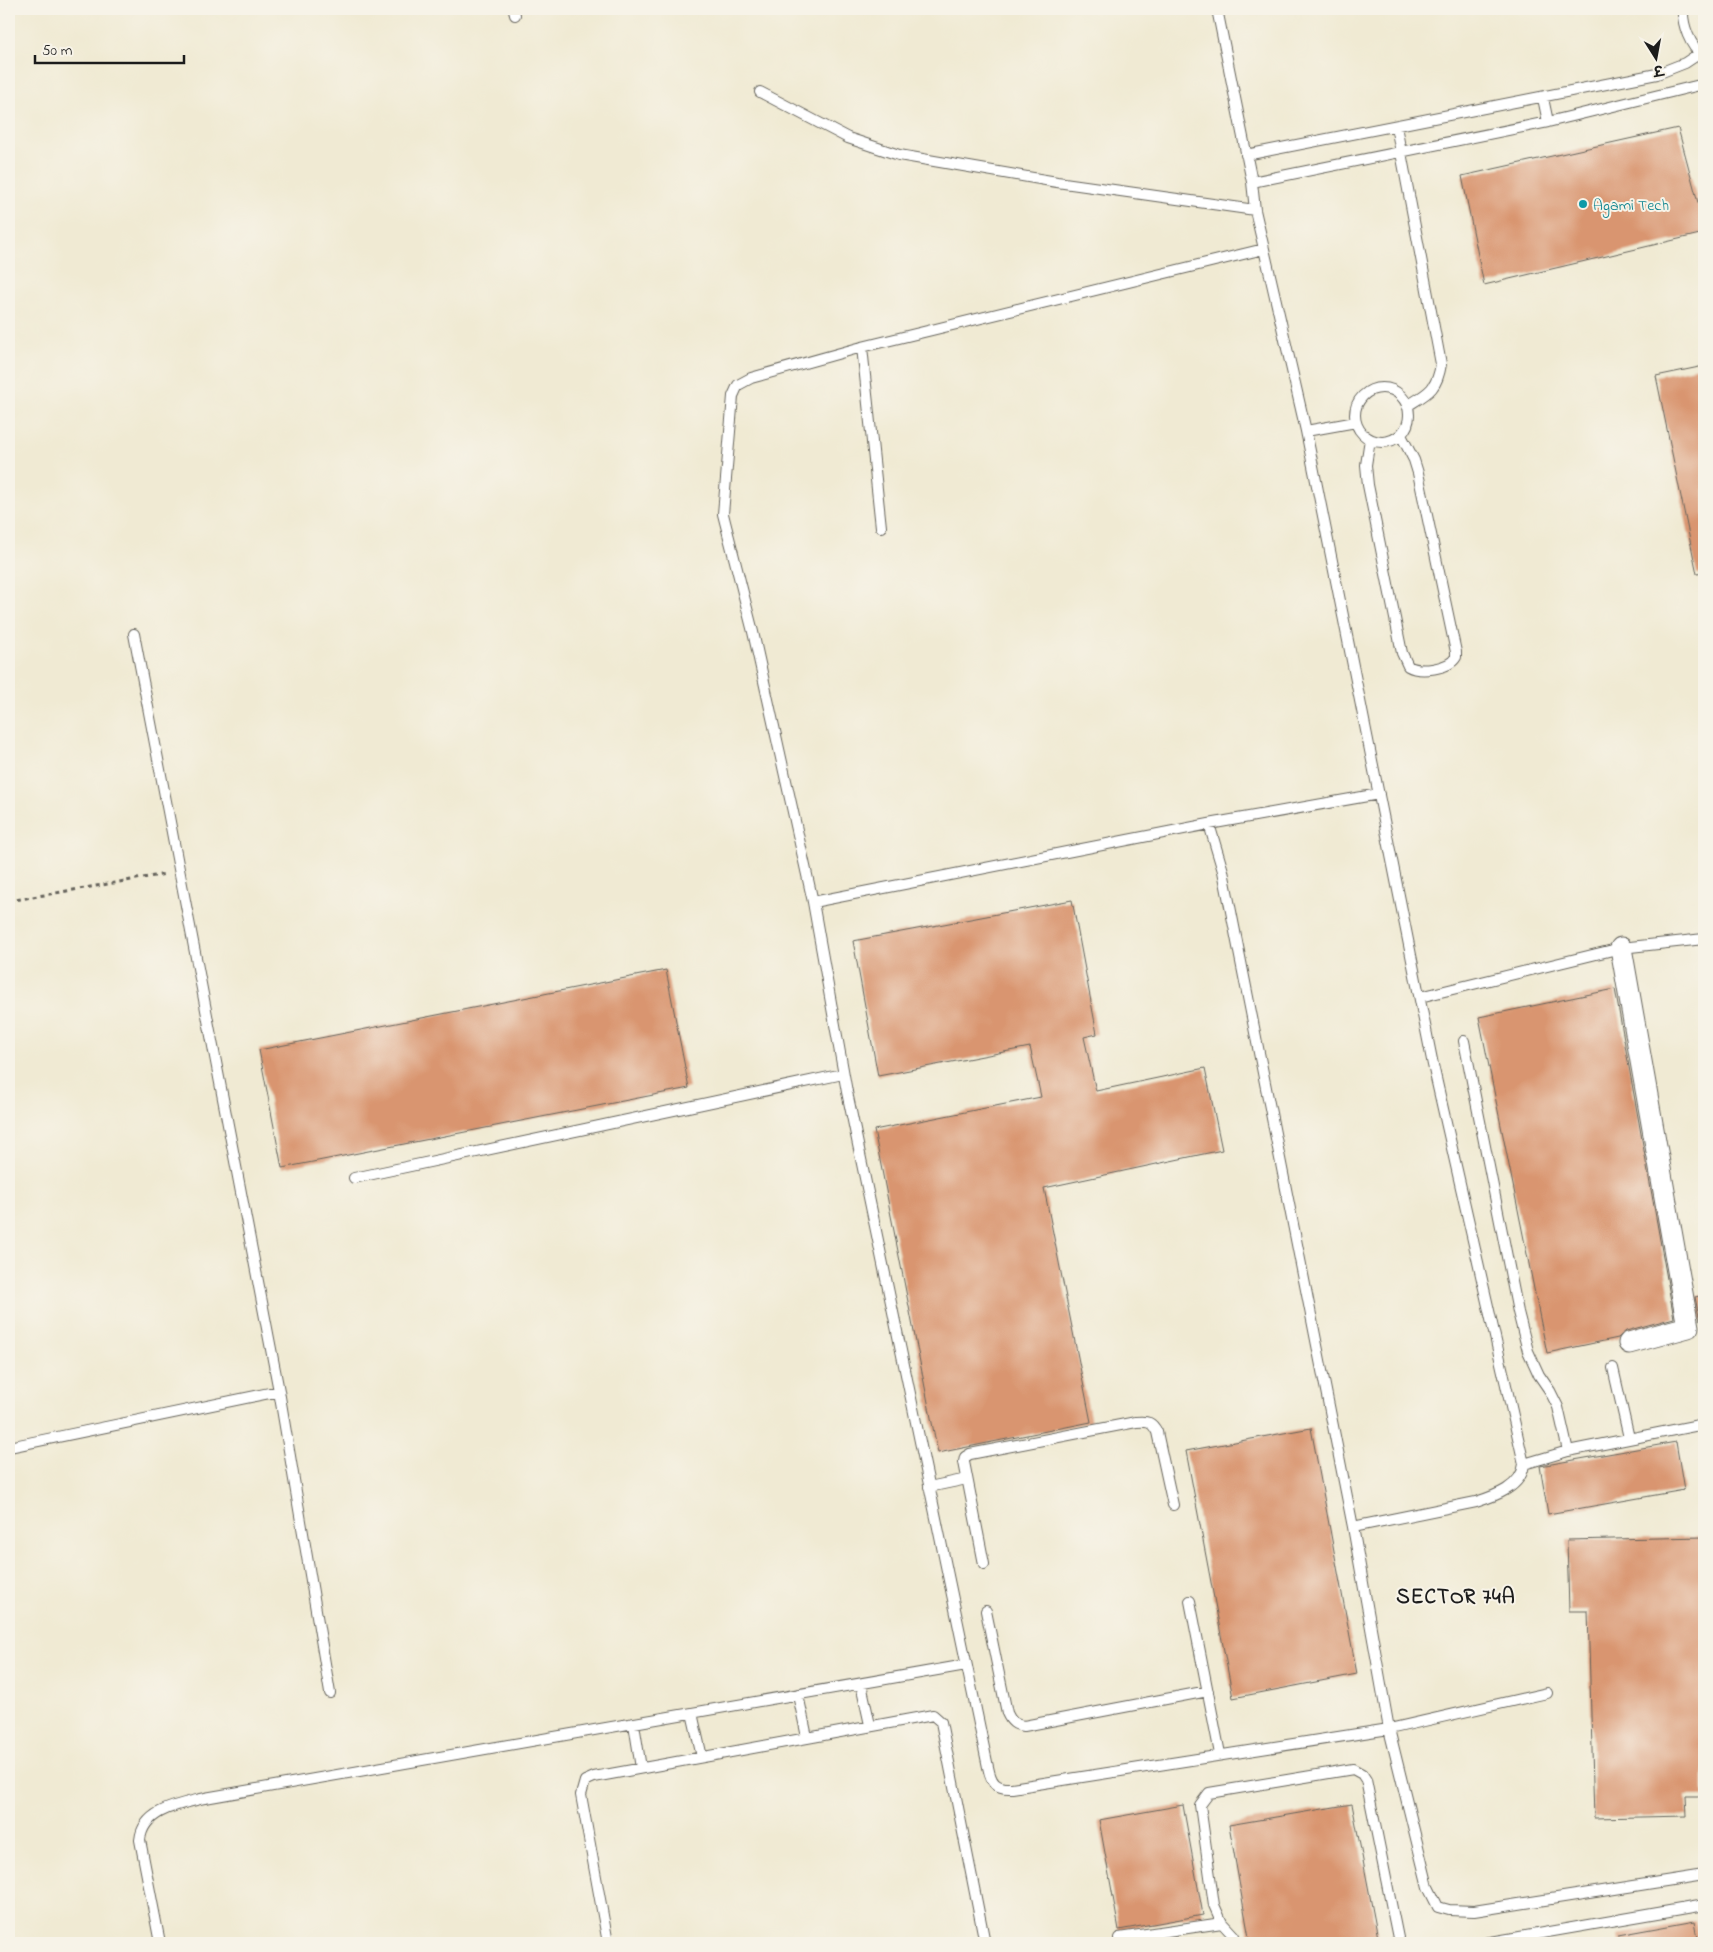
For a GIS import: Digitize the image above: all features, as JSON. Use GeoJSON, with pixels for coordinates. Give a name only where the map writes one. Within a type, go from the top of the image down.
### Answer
{"type":"FeatureCollection","features":[{"type":"Feature","properties":{"kind":"street"},"geometry":{"type":"LineString","coordinates":[[1621,948],[1688,1327],[1629,1343]]}},
{"type":"Feature","properties":{"kind":"lane"},"geometry":{"type":"LineString","coordinates":[[1218,9],[1256,210],[1306,431],[1433,1066],[1524,1464],[1523,1472],[1513,1484],[1489,1498],[1353,1527]]}},
{"type":"Feature","properties":{"kind":"lane"},"geometry":{"type":"LineString","coordinates":[[1246,155],[1543,98],[1656,74],[1702,55],[1688,36],[1682,16],[1683,9]]}},
{"type":"Feature","properties":{"kind":"lane"},"geometry":{"type":"LineString","coordinates":[[1252,182],[1548,122],[1704,84]]}},
{"type":"Feature","properties":{"kind":"lane"},"geometry":{"type":"LineString","coordinates":[[760,92],[848,138],[899,155],[1057,182],[1256,210]]}},
{"type":"Feature","properties":{"kind":"lane"},"geometry":{"type":"LineString","coordinates":[[1543,98],[1548,122]]}},
{"type":"Feature","properties":{"kind":"lane"},"geometry":{"type":"LineString","coordinates":[[1396,126],[1441,364],[1438,382],[1434,387],[1407,406]]}},
{"type":"Feature","properties":{"kind":"lane"},"geometry":{"type":"LineString","coordinates":[[1264,249],[862,347],[751,378],[735,388],[733,396],[722,514],[755,641],[813,902],[843,1074],[990,1778],[995,1786],[1012,1788],[1389,1729],[1547,1693]]}},
{"type":"Feature","properties":{"kind":"lane"},"geometry":{"type":"LineString","coordinates":[[862,347],[881,527]]}},
{"type":"Feature","properties":{"kind":"lane"},"geometry":{"type":"LineString","coordinates":[[1378,388],[1395,391],[1402,396],[1407,406],[1409,420],[1401,434],[1392,441],[1380,442],[1370,439],[1361,432],[1356,422],[1355,411],[1360,400],[1368,392],[1378,388]]}},
{"type":"Feature","properties":{"kind":"lane"},"geometry":{"type":"LineString","coordinates":[[1306,431],[1356,422]]}},
{"type":"Feature","properties":{"kind":"lane"},"geometry":{"type":"LineString","coordinates":[[1370,439],[1366,466],[1368,485],[1402,653],[1408,666],[1418,670],[1428,669],[1450,664],[1456,657],[1456,652],[1418,473],[1412,454],[1401,434]]}},
{"type":"Feature","properties":{"kind":"lane"},"geometry":{"type":"LineString","coordinates":[[134,634],[280,1391],[330,1693]]}},
{"type":"Feature","properties":{"kind":"lane"},"geometry":{"type":"LineString","coordinates":[[813,902],[1210,824],[1379,794]]}},
{"type":"Feature","properties":{"kind":"lane"},"geometry":{"type":"LineString","coordinates":[[1210,824],[1223,872],[1353,1527],[1389,1729],[1428,1887],[1438,1907],[1449,1910],[1474,1911],[1704,1875]]}},
{"type":"Feature","properties":{"kind":"lane"},"geometry":{"type":"LineString","coordinates":[[1420,998],[1621,948],[1704,938]]}},
{"type":"Feature","properties":{"kind":"lane"},"geometry":{"type":"LineString","coordinates":[[1464,1041],[1516,1302],[1528,1351],[1539,1375],[1554,1399],[1568,1451]]}},
{"type":"Feature","properties":{"kind":"lane"},"geometry":{"type":"LineString","coordinates":[[354,1178],[843,1074]]}},
{"type":"Feature","properties":{"kind":"lane"},"geometry":{"type":"LineString","coordinates":[[1613,1368],[1629,1438]]}},
{"type":"Feature","properties":{"kind":"lane"},"geometry":{"type":"LineString","coordinates":[[9,1447],[280,1391]]}},
{"type":"Feature","properties":{"kind":"lane"},"geometry":{"type":"LineString","coordinates":[[984,1564],[964,1462],[965,1457],[970,1454],[1147,1421],[1154,1425],[1157,1432],[1172,1504]]}},
{"type":"Feature","properties":{"kind":"lane"},"geometry":{"type":"LineString","coordinates":[[1524,1464],[1568,1451],[1704,1424]]}},
{"type":"Feature","properties":{"kind":"lane"},"geometry":{"type":"LineString","coordinates":[[929,1487],[967,1479]]}},
{"type":"Feature","properties":{"kind":"lane"},"geometry":{"type":"LineString","coordinates":[[1190,1601],[1220,1754]]}},
{"type":"Feature","properties":{"kind":"lane"},"geometry":{"type":"LineString","coordinates":[[986,1610],[1007,1713],[1010,1720],[1016,1725],[1024,1726],[1208,1691]]}},
{"type":"Feature","properties":{"kind":"lane"},"geometry":{"type":"LineString","coordinates":[[160,1943],[140,1840],[145,1825],[154,1815],[171,1807],[205,1798],[966,1665]]}},
{"type":"Feature","properties":{"kind":"lane"},"geometry":{"type":"LineString","coordinates":[[861,1684],[870,1726]]}},
{"type":"Feature","properties":{"kind":"lane"},"geometry":{"type":"LineString","coordinates":[[798,1695],[807,1737]]}},
{"type":"Feature","properties":{"kind":"lane"},"geometry":{"type":"LineString","coordinates":[[692,1713],[702,1757]]}},
{"type":"Feature","properties":{"kind":"lane"},"geometry":{"type":"LineString","coordinates":[[608,1943],[581,1795],[585,1781],[594,1777],[933,1715],[941,1722],[985,1943]]}},
{"type":"Feature","properties":{"kind":"lane"},"geometry":{"type":"LineString","coordinates":[[634,1724],[642,1768]]}},
{"type":"Feature","properties":{"kind":"lane"},"geometry":{"type":"LineString","coordinates":[[1235,1943],[1234,1936],[1222,1923],[1214,1905],[1200,1805],[1209,1793],[1353,1769],[1362,1774],[1366,1780],[1399,1943]]}},
{"type":"Feature","properties":{"kind":"lane"},"geometry":{"type":"LineString","coordinates":[[1485,1943],[1704,1905]]}},
{"type":"Feature","properties":{"kind":"lane"},"geometry":{"type":"LineString","coordinates":[[1118,1938],[1222,1923]]}},
{"type":"Feature","properties":{"kind":"path"},"geometry":{"type":"LineString","coordinates":[[9,901],[180,871]]}},
{"type":"Feature","properties":{"kind":"building","name":"Agami Tech"},"geometry":{"type":"Polygon","coordinates":[[[1678,128],[1704,225],[1704,233],[1484,285],[1462,176],[1678,128]]]}},
{"type":"Feature","properties":{"kind":"building"},"geometry":{"type":"Polygon","coordinates":[[[1704,366],[1704,573],[1697,574],[1656,376],[1704,366]]]}},
{"type":"Feature","properties":{"kind":"building"},"geometry":{"type":"Polygon","coordinates":[[[1072,900],[1097,1034],[1084,1037],[1096,1091],[1205,1068],[1222,1150],[1044,1188],[1091,1422],[938,1453],[874,1130],[1041,1097],[1030,1047],[878,1076],[853,941],[1072,900]]]}},
{"type":"Feature","properties":{"kind":"building"},"geometry":{"type":"Polygon","coordinates":[[[666,970],[689,1088],[282,1168],[259,1050],[666,970]]]}},
{"type":"Feature","properties":{"kind":"building"},"geometry":{"type":"Polygon","coordinates":[[[1615,989],[1674,1318],[1626,1331],[1618,1338],[1547,1353],[1479,1017],[1615,989]]]}},
{"type":"Feature","properties":{"kind":"building"},"geometry":{"type":"Polygon","coordinates":[[[1704,1295],[1704,1320],[1700,1321],[1695,1297],[1704,1295]]]}},
{"type":"Feature","properties":{"kind":"building"},"geometry":{"type":"Polygon","coordinates":[[[1311,1428],[1357,1674],[1233,1698],[1186,1451],[1311,1428]]]}},
{"type":"Feature","properties":{"kind":"building"},"geometry":{"type":"Polygon","coordinates":[[[1676,1442],[1684,1490],[1548,1514],[1540,1466],[1676,1442]]]}},
{"type":"Feature","properties":{"kind":"building"},"geometry":{"type":"Polygon","coordinates":[[[1704,1537],[1704,1796],[1686,1796],[1687,1816],[1594,1818],[1588,1611],[1569,1611],[1567,1540],[1704,1537]]]}},
{"type":"Feature","properties":{"kind":"building"},"geometry":{"type":"Polygon","coordinates":[[[1352,1804],[1379,1943],[1250,1943],[1229,1825],[1352,1804]]]}},
{"type":"Feature","properties":{"kind":"building"},"geometry":{"type":"Polygon","coordinates":[[[1183,1805],[1203,1915],[1119,1930],[1099,1820],[1183,1805]]]}},
{"type":"Feature","properties":{"kind":"building"},"geometry":{"type":"Polygon","coordinates":[[[1695,1921],[1699,1943],[1619,1943],[1618,1935],[1695,1921]]]}},
{"type":"Feature","properties":{"kind":"place","name":"Agami Tech"},"geometry":{"type":"Point","coordinates":[1583,204]}},
{"type":"Feature","properties":{"kind":"district","name":"SECTOR 74A"},"geometry":{"type":"Point","coordinates":[1456,1596]}}]}
